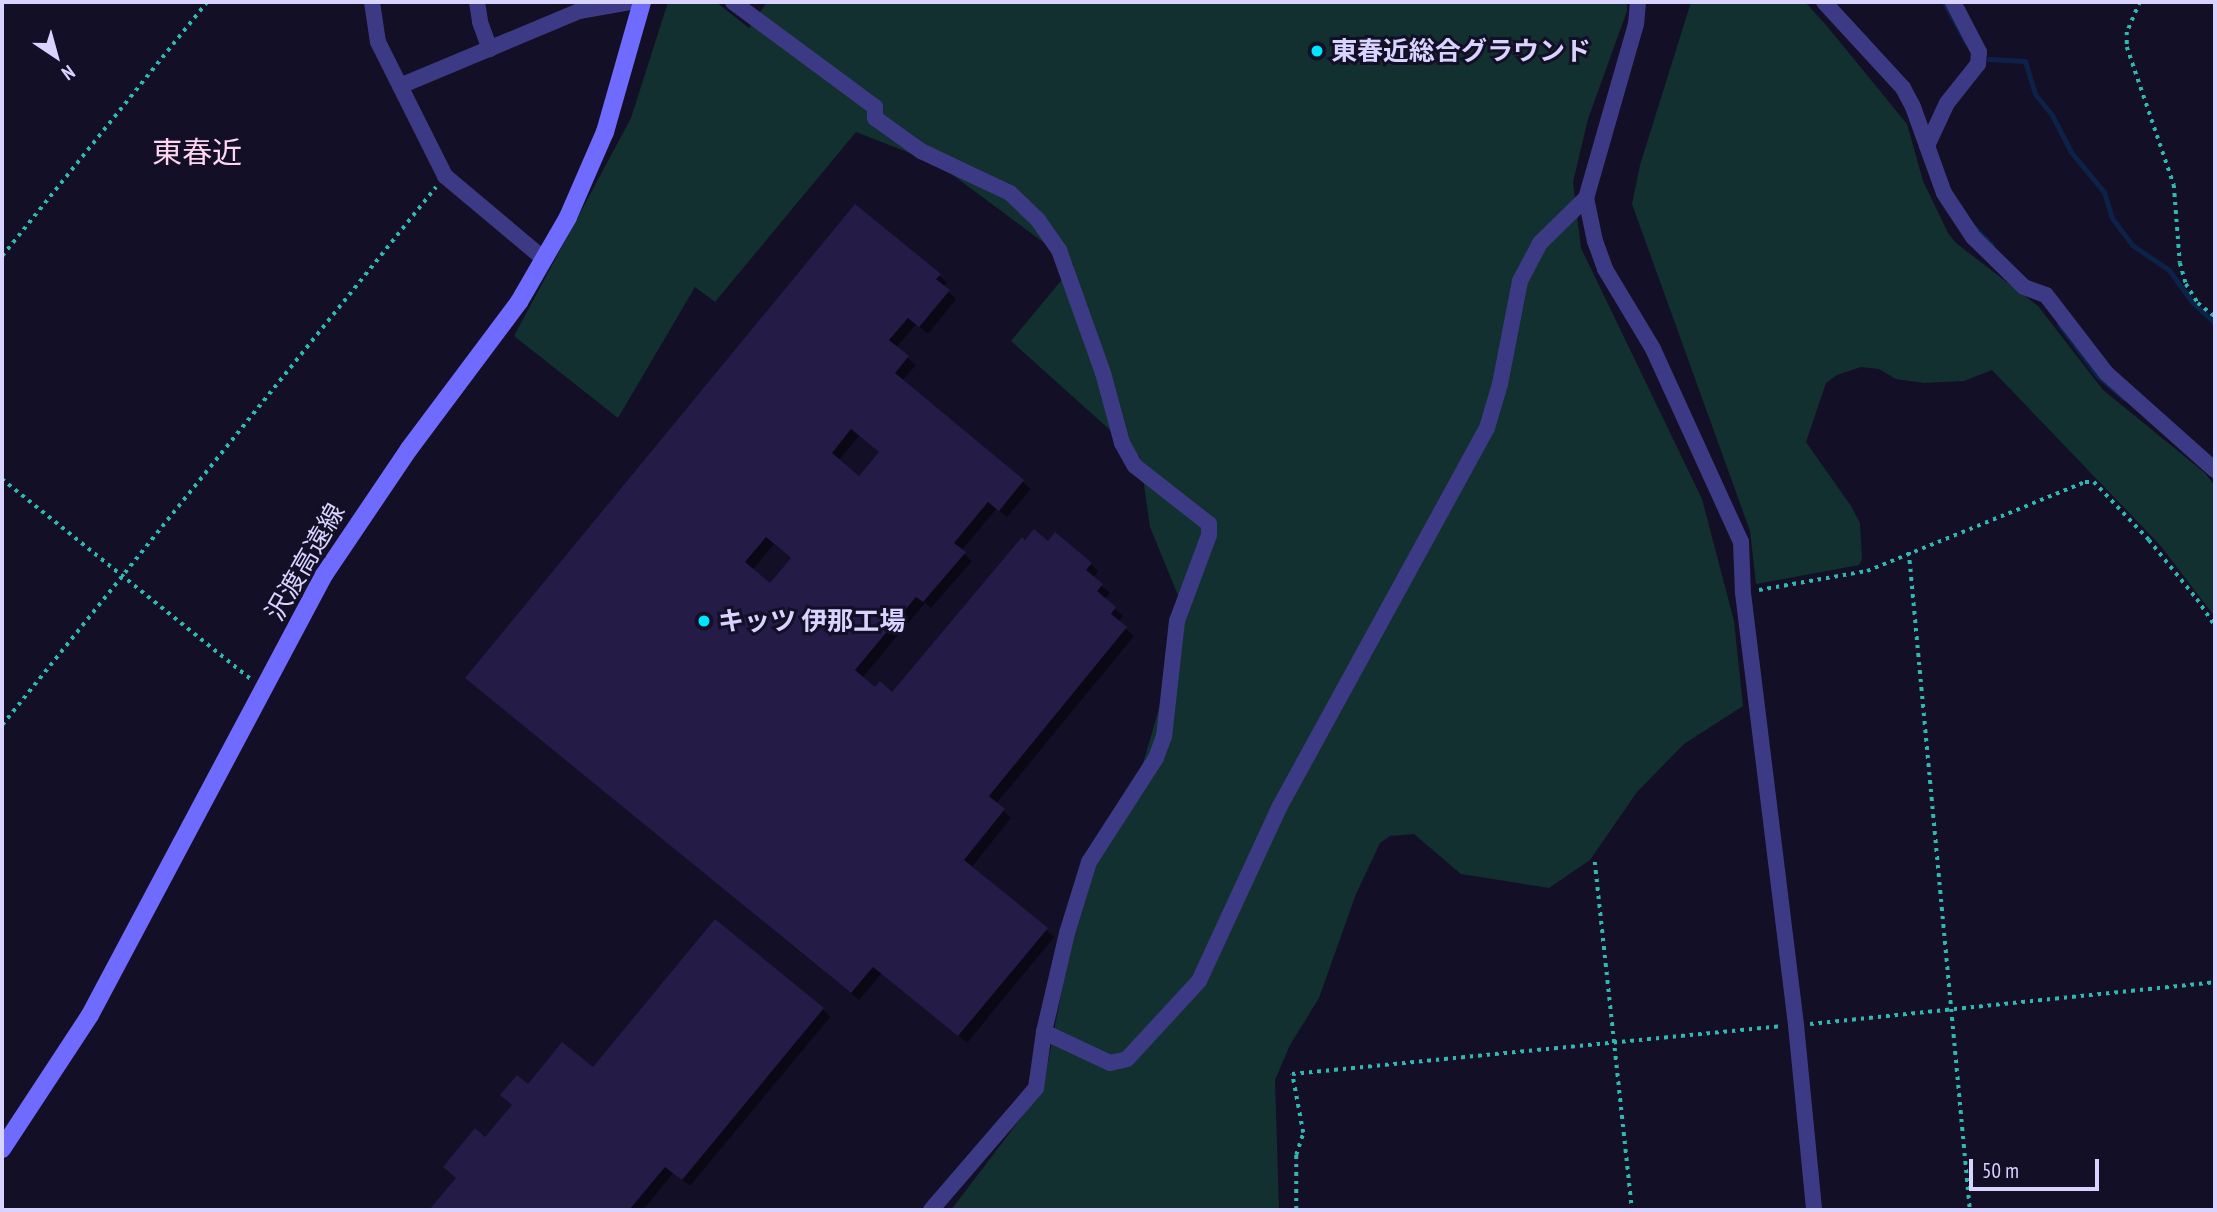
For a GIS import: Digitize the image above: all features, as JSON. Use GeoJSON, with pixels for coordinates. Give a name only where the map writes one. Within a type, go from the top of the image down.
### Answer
{"type":"FeatureCollection","features":[{"type":"Feature","properties":{"kind":"main road","name":"沢渡高遠線"},"geometry":{"type":"LineString","coordinates":[[2,1149],[90,1015],[324,575],[369,505],[519,302],[568,217],[605,132],[642,2]]}},
{"type":"Feature","properties":{"kind":"street"},"geometry":{"type":"LineString","coordinates":[[372,2],[378,42],[445,176],[544,259]]}},
{"type":"Feature","properties":{"kind":"street"},"geometry":{"type":"LineString","coordinates":[[477,2],[480,22],[490,50]]}},
{"type":"Feature","properties":{"kind":"street"},"geometry":{"type":"LineString","coordinates":[[400,86],[490,50],[588,6],[631,2]]}},
{"type":"Feature","properties":{"kind":"street"},"geometry":{"type":"LineString","coordinates":[[733,2],[875,107],[875,118],[921,151],[1010,193],[1038,220],[1059,250],[1099,361],[1122,443],[1135,466],[1209,524],[1209,535],[1177,621],[1164,736],[1156,758],[1089,862],[1067,933],[1044,1032],[1036,1088],[936,1205],[953,1210]]}},
{"type":"Feature","properties":{"kind":"street"},"geometry":{"type":"LineString","coordinates":[[1638,2],[1636,24],[1586,198],[1595,241],[1605,269],[1653,349],[1741,542],[1743,593],[1796,1025],[1814,1210]]}},
{"type":"Feature","properties":{"kind":"street"},"geometry":{"type":"LineString","coordinates":[[1825,2],[1903,88],[1944,193],[1973,237],[2033,290],[2046,295],[2106,373],[2215,470]]}},
{"type":"Feature","properties":{"kind":"street"},"geometry":{"type":"LineString","coordinates":[[1927,146],[1948,103],[1978,64],[1979,52],[1953,2]]}},
{"type":"Feature","properties":{"kind":"street"},"geometry":{"type":"LineString","coordinates":[[1044,1032],[1110,1063],[1126,1059],[1199,981],[1214,943],[1280,806],[1487,428],[1500,384],[1520,281],[1540,243],[1586,198]]}},
{"type":"Feature","properties":{"kind":"path"},"geometry":{"type":"LineString","coordinates":[[2,256],[207,2]]}},
{"type":"Feature","properties":{"kind":"path"},"geometry":{"type":"LineString","coordinates":[[2140,2],[2127,32],[2127,47],[2174,185],[2180,263],[2186,284],[2198,303],[2215,317]]}},
{"type":"Feature","properties":{"kind":"path"},"geometry":{"type":"LineString","coordinates":[[2,725],[445,176]]}},
{"type":"Feature","properties":{"kind":"path"},"geometry":{"type":"LineString","coordinates":[[2,479],[262,688]]}},
{"type":"Feature","properties":{"kind":"path"},"geometry":{"type":"LineString","coordinates":[[1743,593],[1867,571],[2085,482],[2094,482],[2150,540],[2197,598],[2215,626]]}},
{"type":"Feature","properties":{"kind":"path"},"geometry":{"type":"LineString","coordinates":[[1909,552],[1949,1010],[1970,1210]]}},
{"type":"Feature","properties":{"kind":"path"},"geometry":{"type":"LineString","coordinates":[[1595,862],[1632,1210]]}},
{"type":"Feature","properties":{"kind":"path"},"geometry":{"type":"LineString","coordinates":[[1296,1210],[1296,1155],[1303,1133],[1292,1074],[2215,982]]}},
{"type":"Feature","properties":{"kind":"green space"},"geometry":{"type":"Polygon","coordinates":[[[668,2],[716,2],[749,28],[767,2],[1627,2],[1627,11],[1588,119],[1573,182],[1581,248],[1702,499],[1734,621],[1743,706],[1684,744],[1637,792],[1590,860],[1549,888],[1461,874],[1414,834],[1390,836],[1380,843],[1356,894],[1319,998],[1290,1045],[1275,1080],[1279,1210],[951,1210],[1043,1089],[1071,941],[1093,870],[1131,805],[1186,615],[1150,527],[1140,457],[1011,341],[1074,265],[938,164],[856,132],[715,302],[695,287],[618,418],[514,336],[631,118],[668,2]]]}},
{"type":"Feature","properties":{"kind":"green space"},"geometry":{"type":"Polygon","coordinates":[[[1691,2],[1805,2],[1826,25],[1907,124],[1923,181],[1948,233],[1956,243],[2038,306],[2103,390],[2205,473],[2215,486],[2215,617],[2160,545],[1992,370],[1964,381],[1924,383],[1896,379],[1879,369],[1861,367],[1837,375],[1826,383],[1806,442],[1860,523],[1862,559],[1859,565],[1756,584],[1750,531],[1632,204],[1640,165],[1691,2]]]}},
{"type":"Feature","properties":{"kind":"building","name":"キッツ 伊那工場"},"geometry":{"type":"Polygon","coordinates":[[[855,204],[941,274],[936,279],[950,290],[919,327],[908,318],[889,340],[909,356],[895,373],[1024,480],[999,511],[988,502],[954,543],[966,552],[923,602],[916,597],[855,670],[875,687],[880,681],[892,692],[1022,537],[1025,540],[1034,529],[1048,541],[1055,532],[1092,563],[1086,570],[1103,584],[1097,591],[1116,607],[1111,614],[1127,627],[989,796],[1005,809],[964,860],[1048,928],[958,1036],[873,967],[851,993],[465,678],[855,204]],[[851,429],[832,453],[859,476],[879,452],[851,429]],[[766,537],[745,562],[770,583],[791,558],[766,537]]]}},
{"type":"Feature","properties":{"kind":"building"},"geometry":{"type":"Polygon","coordinates":[[[715,919],[824,1008],[682,1180],[665,1167],[629,1210],[429,1210],[456,1178],[443,1167],[475,1128],[485,1137],[512,1105],[500,1095],[517,1075],[528,1084],[562,1042],[593,1067],[715,919]]]}},
{"type":"Feature","properties":{"kind":"waterway"},"geometry":{"type":"LineString","coordinates":[[1944,2],[1966,42]]}},
{"type":"Feature","properties":{"kind":"waterway"},"geometry":{"type":"LineString","coordinates":[[1989,59],[2025,61],[2035,94],[2052,115],[2071,152],[2104,192],[2112,218],[2132,245],[2169,270],[2193,303],[2215,323]]}},
{"type":"Feature","properties":{"kind":"waterway"},"geometry":{"type":"LineString","coordinates":[[1974,227],[1992,245]]}},
{"type":"Feature","properties":{"kind":"waterway"},"geometry":{"type":"LineString","coordinates":[[2059,324],[2097,375],[2123,398]]}},
{"type":"Feature","properties":{"kind":"place","name":"東春近総合グラウンド"},"geometry":{"type":"Point","coordinates":[1317,51]}},
{"type":"Feature","properties":{"kind":"place","name":"キッツ 伊那工場"},"geometry":{"type":"Point","coordinates":[704,621]}},
{"type":"Feature","properties":{"kind":"district","name":"東春近"},"geometry":{"type":"Point","coordinates":[197,152]}}]}
